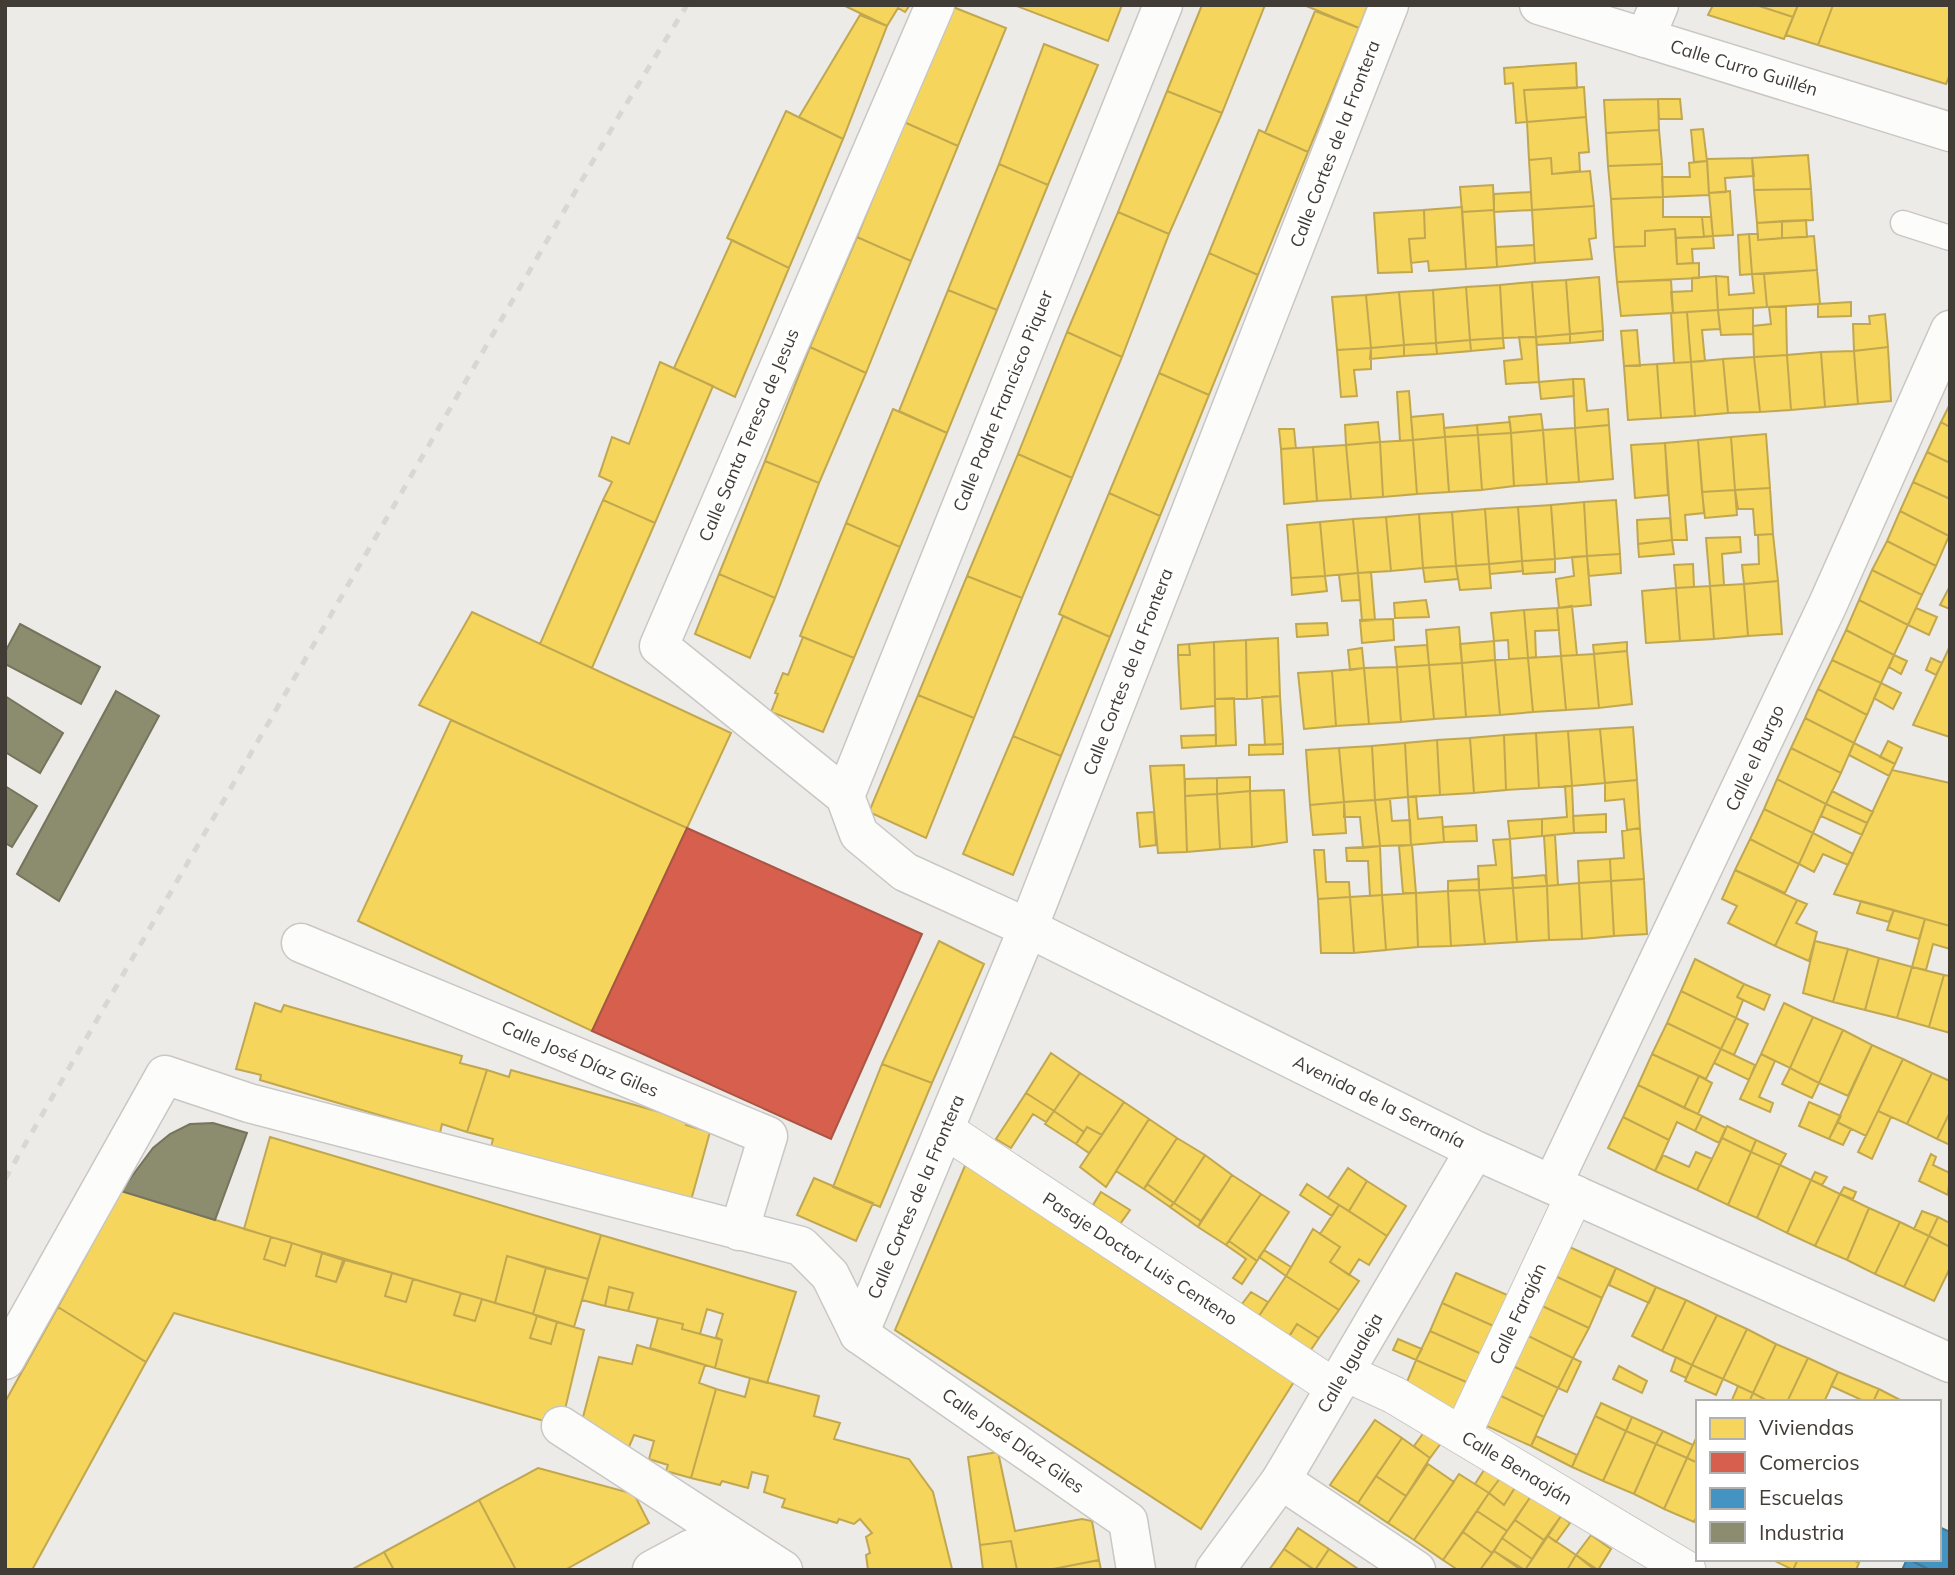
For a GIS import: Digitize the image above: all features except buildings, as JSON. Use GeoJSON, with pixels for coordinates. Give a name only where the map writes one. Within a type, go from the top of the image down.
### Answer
{"type":"FeatureCollection","features":[{"type":"Feature","properties":{"kind":"street","name":"Calle Santa Teresa de Jesus"},"geometry":{"type":"LineString","coordinates":[[845,796],[659,646],[935,5]]}},
{"type":"Feature","properties":{"kind":"street","name":"Calle Padre Francisco Piquer"},"geometry":{"type":"LineString","coordinates":[[845,796],[1163,5]]}},
{"type":"Feature","properties":{"kind":"street","name":"Calle Cortes de la Frontera"},"geometry":{"type":"LineString","coordinates":[[859,1334],[1028,928],[1389,5]]}},
{"type":"Feature","properties":{"kind":"street","name":"Calle Curro Guillén"},"geometry":{"type":"LineString","coordinates":[[1539,5],[1652,21],[1950,132]]}},
{"type":"Feature","properties":{"kind":"street","name":"Calle el Burgo"},"geometry":{"type":"LineString","coordinates":[[1564,1188],[1950,330]]}},
{"type":"Feature","properties":{"kind":"street","name":"Avenida de la Serranía"},"geometry":{"type":"LineString","coordinates":[[845,796],[859,834],[905,872],[1028,928],[1475,1150],[1950,1363]]}},
{"type":"Feature","properties":{"kind":"street","name":"Calle José Díaz Giles"},"geometry":{"type":"LineString","coordinates":[[301,943],[768,1136],[739,1231]]}},
{"type":"Feature","properties":{"kind":"street","name":"Calle José Díaz Giles"},"geometry":{"type":"LineString","coordinates":[[5,1360],[165,1075],[249,1103],[801,1246],[830,1275],[859,1334],[1128,1521],[1136,1570]]}},
{"type":"Feature","properties":{"kind":"street","name":"Pasaje Doctor Luis Centeno"},"geometry":{"type":"LineString","coordinates":[[944,1129],[1340,1380]]}},
{"type":"Feature","properties":{"kind":"street","name":"Calle Igualeja"},"geometry":{"type":"LineString","coordinates":[[1215,1570],[1281,1480],[1475,1150]]}},
{"type":"Feature","properties":{"kind":"street","name":"Calle Faraján"},"geometry":{"type":"LineString","coordinates":[[1462,1435],[1564,1188]]}},
{"type":"Feature","properties":{"kind":"street","name":"Calle Benaoján"},"geometry":{"type":"LineString","coordinates":[[1340,1380],[1394,1395],[1687,1570]]}},
{"type":"Feature","properties":{"kind":"street"},"geometry":{"type":"LineString","coordinates":[[561,1426],[781,1568]]}},
{"type":"Feature","properties":{"kind":"street"},"geometry":{"type":"LineString","coordinates":[[1281,1480],[1416,1570]]}},
{"type":"Feature","properties":{"kind":"street"},"geometry":{"type":"LineString","coordinates":[[652,1570],[691,1549],[781,1568]]}},
{"type":"Feature","properties":{"kind":"lane"},"geometry":{"type":"LineString","coordinates":[[1903,223],[1950,238]]}},
{"type":"Feature","properties":{"kind":"railway"},"geometry":{"type":"LineString","coordinates":[[5,1179],[619,116],[687,5]]}}]}
